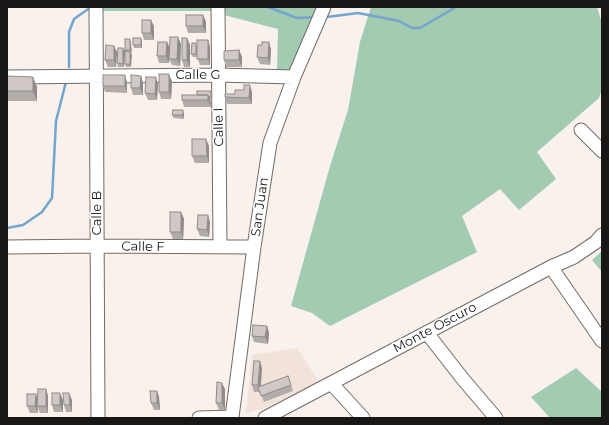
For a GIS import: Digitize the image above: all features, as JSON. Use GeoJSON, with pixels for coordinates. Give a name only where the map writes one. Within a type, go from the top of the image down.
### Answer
{"type":"FeatureCollection","features":[{"type":"Feature","properties":{"kind":"street","name":"Calle B"},"geometry":{"type":"LineString","coordinates":[[96,7],[98,418]]}},
{"type":"Feature","properties":{"kind":"street","name":"Calle I"},"geometry":{"type":"LineString","coordinates":[[218,7],[220,247]]}},
{"type":"Feature","properties":{"kind":"street","name":"San Juan"},"geometry":{"type":"LineString","coordinates":[[233,418],[254,247],[270,143],[294,78],[324,7]]}},
{"type":"Feature","properties":{"kind":"street","name":"Calle G"},"geometry":{"type":"LineString","coordinates":[[7,77],[218,75],[294,78]]}},
{"type":"Feature","properties":{"kind":"street"},"geometry":{"type":"LineString","coordinates":[[581,130],[602,151]]}},
{"type":"Feature","properties":{"kind":"street","name":"Monte Oscuro"},"geometry":{"type":"LineString","coordinates":[[265,418],[551,267],[574,257],[596,242],[602,235]]}},
{"type":"Feature","properties":{"kind":"street","name":"Calle F"},"geometry":{"type":"LineString","coordinates":[[7,247],[254,247]]}},
{"type":"Feature","properties":{"kind":"street"},"geometry":{"type":"LineString","coordinates":[[551,267],[602,341]]}},
{"type":"Feature","properties":{"kind":"street"},"geometry":{"type":"LineString","coordinates":[[427,333],[496,418]]}},
{"type":"Feature","properties":{"kind":"street"},"geometry":{"type":"LineString","coordinates":[[331,383],[363,418]]}},
{"type":"Feature","properties":{"kind":"street"},"geometry":{"type":"LineString","coordinates":[[199,418],[233,418]]}},
{"type":"Feature","properties":{"kind":"shaded area"},"geometry":{"type":"Polygon","coordinates":[[[297,348],[319,382],[281,404],[246,413],[252,355],[297,348]]]}},
{"type":"Feature","properties":{"kind":"green space"},"geometry":{"type":"Polygon","coordinates":[[[103,7],[213,7],[213,11],[103,11],[103,7]]]}},
{"type":"Feature","properties":{"kind":"green space"},"geometry":{"type":"Polygon","coordinates":[[[220,7],[317,7],[291,73],[277,70],[278,29],[220,14],[220,7]]]}},
{"type":"Feature","properties":{"kind":"green space"},"geometry":{"type":"Polygon","coordinates":[[[371,7],[597,7],[602,23],[602,89],[599,98],[537,152],[556,179],[519,210],[500,189],[462,216],[477,252],[330,326],[312,313],[291,306],[330,166],[348,110],[360,42],[371,7]]]}},
{"type":"Feature","properties":{"kind":"green space"},"geometry":{"type":"Polygon","coordinates":[[[602,251],[602,272],[592,260],[602,251]]]}},
{"type":"Feature","properties":{"kind":"green space"},"geometry":{"type":"Polygon","coordinates":[[[576,368],[602,392],[602,418],[550,418],[531,397],[576,368]]]}},
{"type":"Feature","properties":{"kind":"building"},"geometry":{"type":"Polygon","coordinates":[[[186,15],[203,15],[203,26],[186,26],[186,15]]]}},
{"type":"Feature","properties":{"kind":"building"},"geometry":{"type":"Polygon","coordinates":[[[142,20],[151,20],[151,33],[142,33],[142,20]]]}},
{"type":"Feature","properties":{"kind":"building"},"geometry":{"type":"Polygon","coordinates":[[[170,37],[178,37],[177,59],[169,59],[170,37]]]}},
{"type":"Feature","properties":{"kind":"building"},"geometry":{"type":"Polygon","coordinates":[[[133,38],[141,38],[141,45],[133,45],[133,38]]]}},
{"type":"Feature","properties":{"kind":"building"},"geometry":{"type":"Polygon","coordinates":[[[182,38],[187,38],[187,60],[182,60],[182,38]]]}},
{"type":"Feature","properties":{"kind":"building"},"geometry":{"type":"Polygon","coordinates":[[[125,39],[130,39],[130,50],[125,50],[125,39]]]}},
{"type":"Feature","properties":{"kind":"building"},"geometry":{"type":"Polygon","coordinates":[[[197,40],[208,40],[208,59],[197,59],[197,40]]]}},
{"type":"Feature","properties":{"kind":"building"},"geometry":{"type":"Polygon","coordinates":[[[158,42],[167,42],[166,56],[157,56],[158,42]]]}},
{"type":"Feature","properties":{"kind":"building"},"geometry":{"type":"Polygon","coordinates":[[[262,42],[269,42],[268,58],[257,57],[258,45],[262,45],[262,42]]]}},
{"type":"Feature","properties":{"kind":"building"},"geometry":{"type":"Polygon","coordinates":[[[192,43],[196,43],[196,54],[191,54],[192,43]]]}},
{"type":"Feature","properties":{"kind":"building"},"geometry":{"type":"Polygon","coordinates":[[[106,45],[114,46],[114,60],[105,60],[106,45]]]}},
{"type":"Feature","properties":{"kind":"building"},"geometry":{"type":"Polygon","coordinates":[[[118,48],[123,48],[123,64],[117,63],[118,48]]]}},
{"type":"Feature","properties":{"kind":"building"},"geometry":{"type":"Polygon","coordinates":[[[239,50],[239,60],[224,60],[224,51],[239,50]]]}},
{"type":"Feature","properties":{"kind":"building"},"geometry":{"type":"Polygon","coordinates":[[[125,51],[130,52],[130,64],[125,64],[125,51]]]}},
{"type":"Feature","properties":{"kind":"building"},"geometry":{"type":"Polygon","coordinates":[[[159,74],[169,74],[169,92],[159,92],[159,74]]]}},
{"type":"Feature","properties":{"kind":"building"},"geometry":{"type":"Polygon","coordinates":[[[103,75],[125,75],[125,86],[103,86],[103,75]]]}},
{"type":"Feature","properties":{"kind":"building"},"geometry":{"type":"Polygon","coordinates":[[[131,75],[141,76],[140,88],[131,88],[131,75]]]}},
{"type":"Feature","properties":{"kind":"building"},"geometry":{"type":"Polygon","coordinates":[[[7,76],[33,77],[33,91],[7,91],[7,76]]]}},
{"type":"Feature","properties":{"kind":"building"},"geometry":{"type":"Polygon","coordinates":[[[146,77],[156,77],[155,94],[145,93],[146,77]]]}},
{"type":"Feature","properties":{"kind":"building"},"geometry":{"type":"Polygon","coordinates":[[[244,85],[250,85],[249,98],[225,97],[225,94],[235,94],[235,90],[244,90],[244,85]]]}},
{"type":"Feature","properties":{"kind":"building"},"geometry":{"type":"Polygon","coordinates":[[[197,91],[211,91],[211,97],[208,95],[197,95],[197,91]]]}},
{"type":"Feature","properties":{"kind":"building"},"geometry":{"type":"Polygon","coordinates":[[[182,95],[208,95],[208,100],[182,100],[182,95]]]}},
{"type":"Feature","properties":{"kind":"building"},"geometry":{"type":"Polygon","coordinates":[[[173,110],[183,110],[183,115],[172,115],[173,110]]]}},
{"type":"Feature","properties":{"kind":"building"},"geometry":{"type":"Polygon","coordinates":[[[192,139],[206,139],[207,156],[192,156],[192,139]]]}},
{"type":"Feature","properties":{"kind":"building"},"geometry":{"type":"Polygon","coordinates":[[[170,212],[181,212],[181,232],[170,232],[170,212]]]}},
{"type":"Feature","properties":{"kind":"building"},"geometry":{"type":"Polygon","coordinates":[[[198,215],[208,215],[207,230],[197,229],[198,215]]]}},
{"type":"Feature","properties":{"kind":"building"},"geometry":{"type":"Polygon","coordinates":[[[253,325],[267,326],[265,337],[252,336],[253,325]]]}},
{"type":"Feature","properties":{"kind":"building"},"geometry":{"type":"Polygon","coordinates":[[[254,361],[260,361],[258,385],[252,385],[254,361]]]}},
{"type":"Feature","properties":{"kind":"building"},"geometry":{"type":"Polygon","coordinates":[[[288,376],[291,385],[261,396],[258,387],[288,376]]]}},
{"type":"Feature","properties":{"kind":"building"},"geometry":{"type":"Polygon","coordinates":[[[217,382],[222,383],[222,403],[216,403],[217,382]]]}},
{"type":"Feature","properties":{"kind":"building"},"geometry":{"type":"Polygon","coordinates":[[[38,389],[46,389],[46,406],[37,406],[38,389]]]}},
{"type":"Feature","properties":{"kind":"building"},"geometry":{"type":"Polygon","coordinates":[[[150,391],[157,391],[157,403],[151,403],[150,391]]]}},
{"type":"Feature","properties":{"kind":"building"},"geometry":{"type":"Polygon","coordinates":[[[52,393],[60,393],[60,405],[52,405],[52,393]]]}},
{"type":"Feature","properties":{"kind":"building"},"geometry":{"type":"Polygon","coordinates":[[[63,393],[69,393],[70,405],[64,405],[63,393]]]}},
{"type":"Feature","properties":{"kind":"building"},"geometry":{"type":"Polygon","coordinates":[[[27,394],[36,394],[35,406],[27,406],[27,394]]]}},
{"type":"Feature","properties":{"kind":"waterway"},"geometry":{"type":"LineString","coordinates":[[69,67],[69,32],[74,19],[91,7]]}},
{"type":"Feature","properties":{"kind":"waterway"},"geometry":{"type":"LineString","coordinates":[[268,7],[297,18],[315,17]]}},
{"type":"Feature","properties":{"kind":"waterway"},"geometry":{"type":"LineString","coordinates":[[327,17],[358,13],[399,21],[412,28],[420,28],[456,7]]}},
{"type":"Feature","properties":{"kind":"waterway"},"geometry":{"type":"LineString","coordinates":[[7,228],[23,225],[42,212],[52,198],[56,121],[66,82]]}}]}
